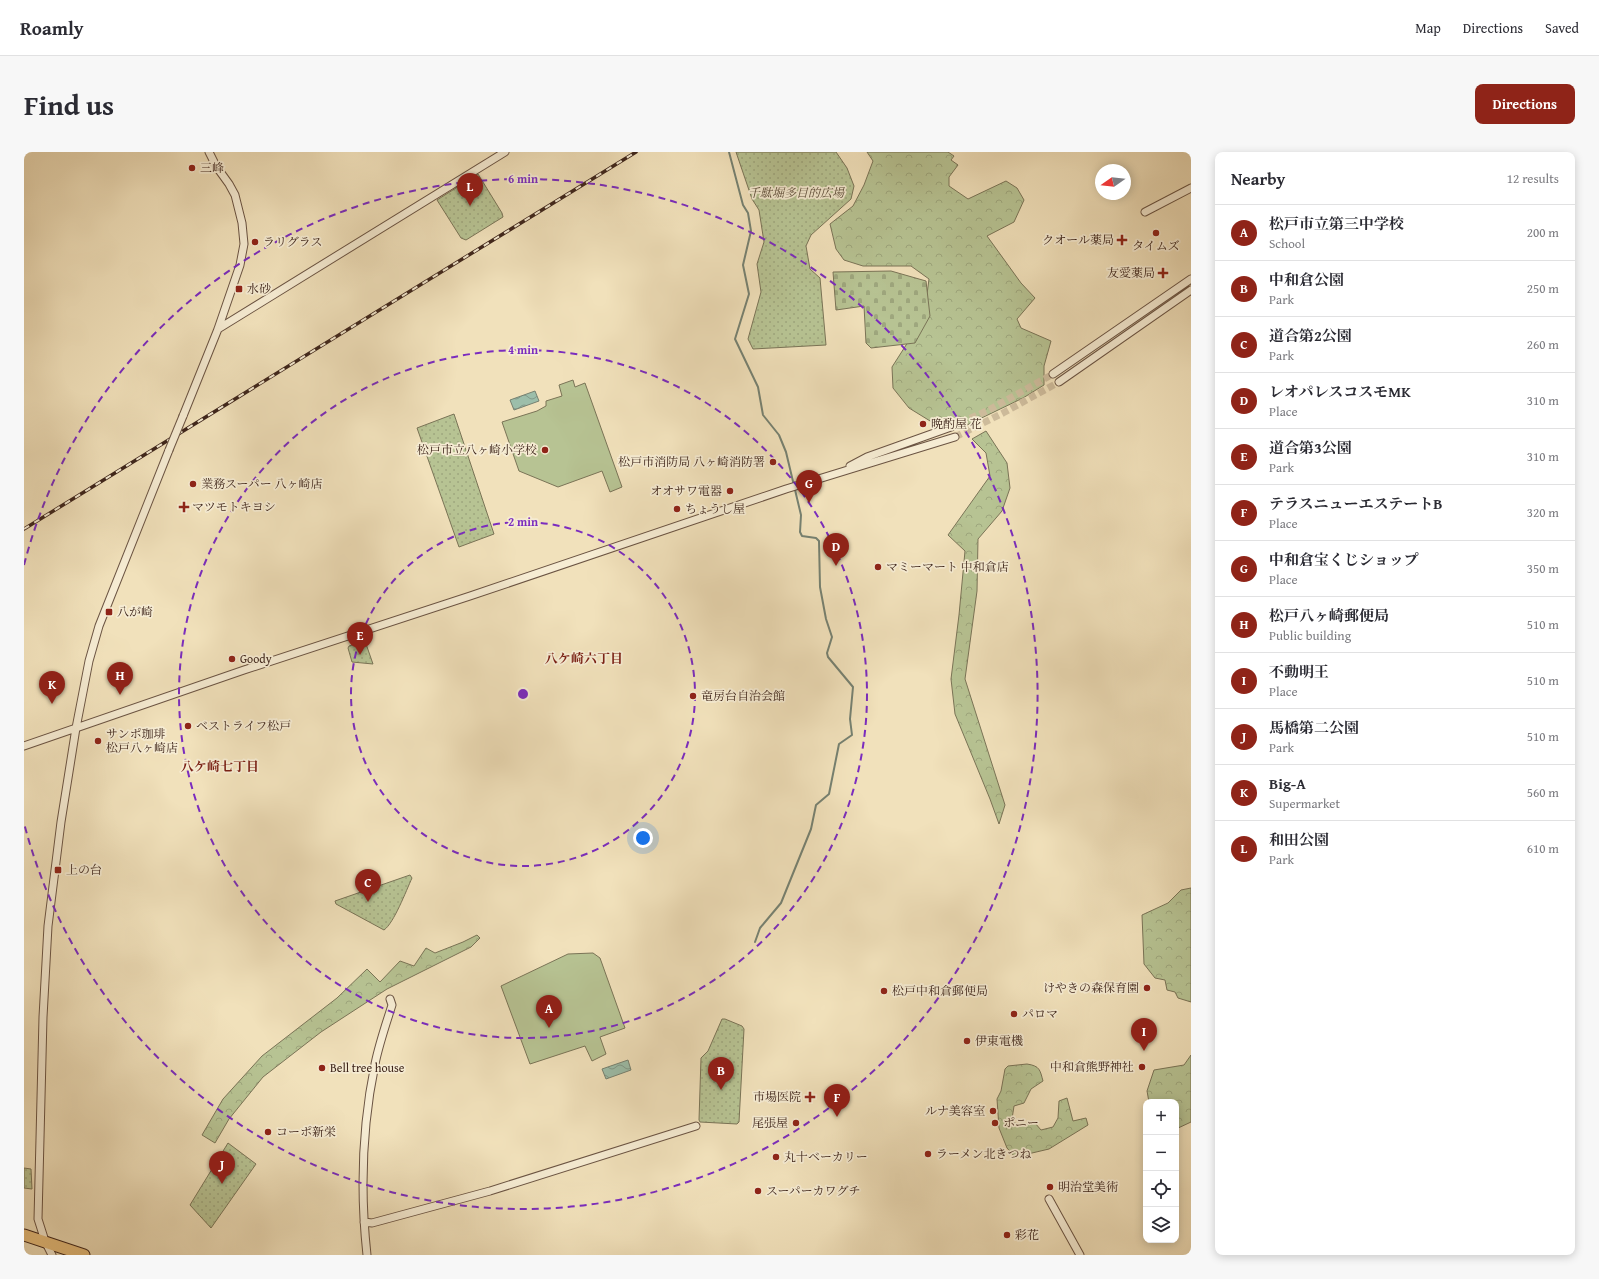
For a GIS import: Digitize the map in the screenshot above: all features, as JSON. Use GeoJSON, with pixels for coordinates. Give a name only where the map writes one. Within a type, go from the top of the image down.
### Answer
{"type":"FeatureCollection","features":[{"type":"Feature","properties":{"kind":"highway"},"geometry":{"type":"LineString","coordinates":[[24,1235],[84,1255]]}},
{"type":"Feature","properties":{"kind":"street"},"geometry":{"type":"LineString","coordinates":[[52,1255],[45,1242],[38,1219],[44,984],[48,926],[55,868],[76,728],[89,661],[99,626],[131,542],[218,329],[240,265],[244,244],[242,223],[230,184],[216,166],[209,152]]}},
{"type":"Feature","properties":{"kind":"street"},"geometry":{"type":"LineString","coordinates":[[218,329],[504,152]]}},
{"type":"Feature","properties":{"kind":"street"},"geometry":{"type":"LineString","coordinates":[[1145,212],[1191,188]]}},
{"type":"Feature","properties":{"kind":"street"},"geometry":{"type":"LineString","coordinates":[[1054,374],[1191,279]]}},
{"type":"Feature","properties":{"kind":"street"},"geometry":{"type":"LineString","coordinates":[[1059,382],[1191,290]]}},
{"type":"Feature","properties":{"kind":"street"},"geometry":{"type":"LineString","coordinates":[[843,470],[867,457],[951,428]]}},
{"type":"Feature","properties":{"kind":"street"},"geometry":{"type":"LineString","coordinates":[[24,746],[244,670],[470,596],[843,470],[870,464],[955,437]]}},
{"type":"Feature","properties":{"kind":"street"},"geometry":{"type":"LineString","coordinates":[[367,1255],[364,1222],[363,1159],[366,1125],[375,1064],[392,1005],[390,999]]}},
{"type":"Feature","properties":{"kind":"street"},"geometry":{"type":"LineString","coordinates":[[364,1222],[372,1223],[490,1191],[696,1126]]}},
{"type":"Feature","properties":{"kind":"street"},"geometry":{"type":"LineString","coordinates":[[1050,1199],[1080,1255]]}},
{"type":"Feature","properties":{"kind":"green space","name":"千駄堀多目的広場"},"geometry":{"type":"Polygon","coordinates":[[[736,152],[836,152],[847,168],[854,186],[851,199],[811,235],[806,246],[810,269],[820,278],[826,345],[753,349],[748,339],[761,292],[757,264],[764,242],[759,210],[752,199],[736,152]]]}},
{"type":"Feature","properties":{"kind":"green space"},"geometry":{"type":"Polygon","coordinates":[[[867,152],[948,152],[954,156],[951,160],[958,165],[949,177],[949,186],[968,199],[1006,181],[1017,188],[1024,200],[1014,222],[987,236],[1021,283],[1035,298],[1017,319],[1021,328],[1051,341],[1044,366],[1044,385],[1023,398],[967,425],[935,424],[909,408],[893,388],[892,367],[924,317],[929,279],[911,266],[863,266],[844,260],[836,249],[830,224],[853,206],[864,185],[873,161],[867,152]]]}},
{"type":"Feature","properties":{"kind":"green space"},"geometry":{"type":"Polygon","coordinates":[[[478,174],[503,217],[466,240],[461,238],[437,200],[478,174]]]}},
{"type":"Feature","properties":{"kind":"green space"},"geometry":{"type":"Polygon","coordinates":[[[891,271],[926,281],[930,316],[915,343],[871,348],[866,343],[864,306],[836,310],[833,272],[891,271]]]}},
{"type":"Feature","properties":{"kind":"green space"},"geometry":{"type":"Polygon","coordinates":[[[573,380],[575,387],[585,383],[622,487],[610,492],[602,471],[558,487],[519,471],[502,422],[537,411],[546,406],[546,401],[562,396],[559,385],[573,380]]]}},
{"type":"Feature","properties":{"kind":"green space"},"geometry":{"type":"Polygon","coordinates":[[[454,414],[494,534],[459,547],[417,428],[454,414]]]}},
{"type":"Feature","properties":{"kind":"green space"},"geometry":{"type":"Polygon","coordinates":[[[986,431],[1007,463],[1010,488],[1002,511],[978,539],[977,591],[965,679],[1005,805],[999,824],[955,714],[951,679],[965,551],[948,535],[990,476],[986,453],[972,439],[986,431]]]}},
{"type":"Feature","properties":{"kind":"green space"},"geometry":{"type":"Polygon","coordinates":[[[365,641],[373,664],[352,662],[348,648],[349,646],[365,641]]]}},
{"type":"Feature","properties":{"kind":"green space"},"geometry":{"type":"Polygon","coordinates":[[[410,875],[412,878],[400,906],[392,921],[384,930],[336,904],[335,901],[410,875]]]}},
{"type":"Feature","properties":{"kind":"green space"},"geometry":{"type":"Polygon","coordinates":[[[1191,888],[1191,1002],[1178,998],[1175,992],[1167,990],[1165,980],[1155,978],[1144,964],[1142,915],[1168,903],[1181,890],[1191,888]]]}},
{"type":"Feature","properties":{"kind":"green space"},"geometry":{"type":"Polygon","coordinates":[[[477,935],[480,938],[471,947],[387,989],[321,1032],[263,1077],[229,1119],[215,1143],[202,1135],[223,1099],[262,1056],[337,998],[367,969],[380,982],[400,961],[414,966],[426,948],[435,953],[477,935]]]}},
{"type":"Feature","properties":{"kind":"green space"},"geometry":{"type":"Polygon","coordinates":[[[593,953],[600,958],[625,1028],[600,1037],[606,1054],[592,1061],[585,1046],[530,1064],[501,986],[568,954],[593,953]]]}},
{"type":"Feature","properties":{"kind":"green space"},"geometry":{"type":"Polygon","coordinates":[[[722,1019],[742,1026],[744,1029],[739,1122],[737,1124],[700,1122],[699,1120],[701,1058],[708,1051],[722,1019]]]}},
{"type":"Feature","properties":{"kind":"green space"},"geometry":{"type":"Polygon","coordinates":[[[1191,1055],[1191,1122],[1179,1128],[1179,1099],[1148,1099],[1147,1091],[1154,1070],[1184,1065],[1191,1055]]]}},
{"type":"Feature","properties":{"kind":"green space"},"geometry":{"type":"Polygon","coordinates":[[[1027,1064],[1035,1066],[1039,1069],[1043,1081],[1031,1089],[1024,1103],[1014,1106],[1012,1119],[1017,1125],[1035,1123],[1041,1130],[1053,1127],[1058,1118],[1059,1101],[1067,1098],[1073,1121],[1086,1118],[1088,1125],[1049,1149],[1015,1157],[1007,1148],[999,1128],[997,1099],[1001,1091],[1005,1069],[1008,1066],[1027,1064]]]}},
{"type":"Feature","properties":{"kind":"green space"},"geometry":{"type":"Polygon","coordinates":[[[228,1143],[256,1164],[211,1228],[190,1205],[228,1143]]]}},
{"type":"Feature","properties":{"kind":"green space"},"geometry":{"type":"Polygon","coordinates":[[[24,1168],[31,1169],[32,1189],[24,1188],[24,1168]]]}},
{"type":"Feature","properties":{"kind":"water"},"geometry":{"type":"Polygon","coordinates":[[[535,391],[539,401],[514,410],[510,400],[535,391]]]}},
{"type":"Feature","properties":{"kind":"water"},"geometry":{"type":"Polygon","coordinates":[[[628,1060],[631,1070],[606,1079],[602,1069],[628,1060]]]}},
{"type":"Feature","properties":{"kind":"waterway"},"geometry":{"type":"LineString","coordinates":[[729,152],[743,205],[748,213],[751,231],[743,265],[749,294],[735,339],[758,387],[763,415],[779,435],[786,452],[801,515],[800,532],[802,536],[816,538],[819,541],[820,587],[826,619],[832,637],[827,653],[828,657],[853,687],[850,719],[852,735],[839,744],[829,794],[816,805],[811,829],[781,903],[760,928],[755,942]]}},
{"type":"Feature","properties":{"kind":"tunnel"},"geometry":{"type":"LineString","coordinates":[[951,427],[989,410],[1053,374]]}},
{"type":"Feature","properties":{"kind":"tunnel"},"geometry":{"type":"LineString","coordinates":[[955,437],[1003,413],[1059,382]]}},
{"type":"Feature","properties":{"kind":"railway"},"geometry":{"type":"LineString","coordinates":[[24,529],[636,152]]}},
{"type":"Feature","properties":{"kind":"place","name":"三峰"},"geometry":{"type":"Point","coordinates":[192,168]}},
{"type":"Feature","properties":{"kind":"place","name":"和田公園"},"geometry":{"type":"Point","coordinates":[470,206]}},
{"type":"Feature","properties":{"kind":"place","name":"タイムズ"},"geometry":{"type":"Point","coordinates":[1156,233]}},
{"type":"Feature","properties":{"kind":"place","name":"クオール薬局"},"geometry":{"type":"Point","coordinates":[1122,240]}},
{"type":"Feature","properties":{"kind":"place","name":"ラリグラス"},"geometry":{"type":"Point","coordinates":[255,242]}},
{"type":"Feature","properties":{"kind":"place","name":"友愛薬局"},"geometry":{"type":"Point","coordinates":[1163,273]}},
{"type":"Feature","properties":{"kind":"place","name":"水砂"},"geometry":{"type":"Point","coordinates":[239,289]}},
{"type":"Feature","properties":{"kind":"place","name":"晩酌屋 花"},"geometry":{"type":"Point","coordinates":[923,424]}},
{"type":"Feature","properties":{"kind":"place","name":"松戸市立八ヶ崎小学校"},"geometry":{"type":"Point","coordinates":[545,450]}},
{"type":"Feature","properties":{"kind":"place","name":"松戸市消防局 八ヶ崎消防署"},"geometry":{"type":"Point","coordinates":[773,462]}},
{"type":"Feature","properties":{"kind":"place","name":"業務スーパー 八ヶ崎店"},"geometry":{"type":"Point","coordinates":[193,484]}},
{"type":"Feature","properties":{"kind":"place","name":"オオサワ電器"},"geometry":{"type":"Point","coordinates":[730,491]}},
{"type":"Feature","properties":{"kind":"place","name":"中和倉宝くじショップ"},"geometry":{"type":"Point","coordinates":[809,503]}},
{"type":"Feature","properties":{"kind":"place","name":"マツモトキヨシ"},"geometry":{"type":"Point","coordinates":[184,507]}},
{"type":"Feature","properties":{"kind":"place","name":"ちょうし屋"},"geometry":{"type":"Point","coordinates":[677,509]}},
{"type":"Feature","properties":{"kind":"place","name":"レオパレスコスモMK"},"geometry":{"type":"Point","coordinates":[836,566]}},
{"type":"Feature","properties":{"kind":"place","name":"マミーマート 中和倉店"},"geometry":{"type":"Point","coordinates":[878,567]}},
{"type":"Feature","properties":{"kind":"place","name":"八が崎"},"geometry":{"type":"Point","coordinates":[109,612]}},
{"type":"Feature","properties":{"kind":"place","name":"道合第3公園"},"geometry":{"type":"Point","coordinates":[360,655]}},
{"type":"Feature","properties":{"kind":"place","name":"Goody"},"geometry":{"type":"Point","coordinates":[232,659]}},
{"type":"Feature","properties":{"kind":"place","name":"松戸八ヶ崎郵便局"},"geometry":{"type":"Point","coordinates":[120,695]}},
{"type":"Feature","properties":{"kind":"place","name":"竜房台自治会館"},"geometry":{"type":"Point","coordinates":[693,696]}},
{"type":"Feature","properties":{"kind":"place","name":"Big-A"},"geometry":{"type":"Point","coordinates":[52,704]}},
{"type":"Feature","properties":{"kind":"place","name":"ベストライフ松戸"},"geometry":{"type":"Point","coordinates":[188,726]}},
{"type":"Feature","properties":{"kind":"place","name":"サンポ珈琲 松戸八ヶ崎店"},"geometry":{"type":"Point","coordinates":[98,741]}},
{"type":"Feature","properties":{"kind":"place","name":"上の台"},"geometry":{"type":"Point","coordinates":[58,870]}},
{"type":"Feature","properties":{"kind":"place","name":"道合第2公園"},"geometry":{"type":"Point","coordinates":[368,902]}},
{"type":"Feature","properties":{"kind":"place","name":"けやきの森保育園"},"geometry":{"type":"Point","coordinates":[1147,988]}},
{"type":"Feature","properties":{"kind":"place","name":"松戸中和倉郵便局"},"geometry":{"type":"Point","coordinates":[884,991]}},
{"type":"Feature","properties":{"kind":"place","name":"パロマ"},"geometry":{"type":"Point","coordinates":[1014,1014]}},
{"type":"Feature","properties":{"kind":"place","name":"松戸市立第三中学校"},"geometry":{"type":"Point","coordinates":[549,1028]}},
{"type":"Feature","properties":{"kind":"place","name":"伊東電機"},"geometry":{"type":"Point","coordinates":[967,1041]}},
{"type":"Feature","properties":{"kind":"place","name":"不動明王"},"geometry":{"type":"Point","coordinates":[1144,1051]}},
{"type":"Feature","properties":{"kind":"place","name":"中和倉熊野神社"},"geometry":{"type":"Point","coordinates":[1142,1067]}},
{"type":"Feature","properties":{"kind":"place","name":"Bell tree house"},"geometry":{"type":"Point","coordinates":[322,1068]}},
{"type":"Feature","properties":{"kind":"place","name":"中和倉公園"},"geometry":{"type":"Point","coordinates":[721,1090]}},
{"type":"Feature","properties":{"kind":"place","name":"市場医院"},"geometry":{"type":"Point","coordinates":[810,1097]}},
{"type":"Feature","properties":{"kind":"place","name":"ルナ美容室"},"geometry":{"type":"Point","coordinates":[993,1111]}},
{"type":"Feature","properties":{"kind":"place","name":"テラスニューエステートB"},"geometry":{"type":"Point","coordinates":[837,1117]}},
{"type":"Feature","properties":{"kind":"place","name":"尾張屋"},"geometry":{"type":"Point","coordinates":[796,1123]}},
{"type":"Feature","properties":{"kind":"place","name":"ポニー"},"geometry":{"type":"Point","coordinates":[995,1123]}},
{"type":"Feature","properties":{"kind":"place","name":"コーポ新栄"},"geometry":{"type":"Point","coordinates":[268,1132]}},
{"type":"Feature","properties":{"kind":"place","name":"ラーメン北きつね"},"geometry":{"type":"Point","coordinates":[928,1154]}},
{"type":"Feature","properties":{"kind":"place","name":"丸十ベーカリー"},"geometry":{"type":"Point","coordinates":[776,1157]}},
{"type":"Feature","properties":{"kind":"place","name":"馬橋第二公園"},"geometry":{"type":"Point","coordinates":[222,1184]}},
{"type":"Feature","properties":{"kind":"place","name":"明治堂美術"},"geometry":{"type":"Point","coordinates":[1050,1187]}},
{"type":"Feature","properties":{"kind":"place","name":"スーパーカワグチ"},"geometry":{"type":"Point","coordinates":[758,1191]}},
{"type":"Feature","properties":{"kind":"place","name":"彩花"},"geometry":{"type":"Point","coordinates":[1007,1235]}},
{"type":"Feature","properties":{"kind":"district","name":"八ケ崎六丁目"},"geometry":{"type":"Point","coordinates":[584,658]}},
{"type":"Feature","properties":{"kind":"district","name":"八ケ崎七丁目"},"geometry":{"type":"Point","coordinates":[220,766]}}]}
